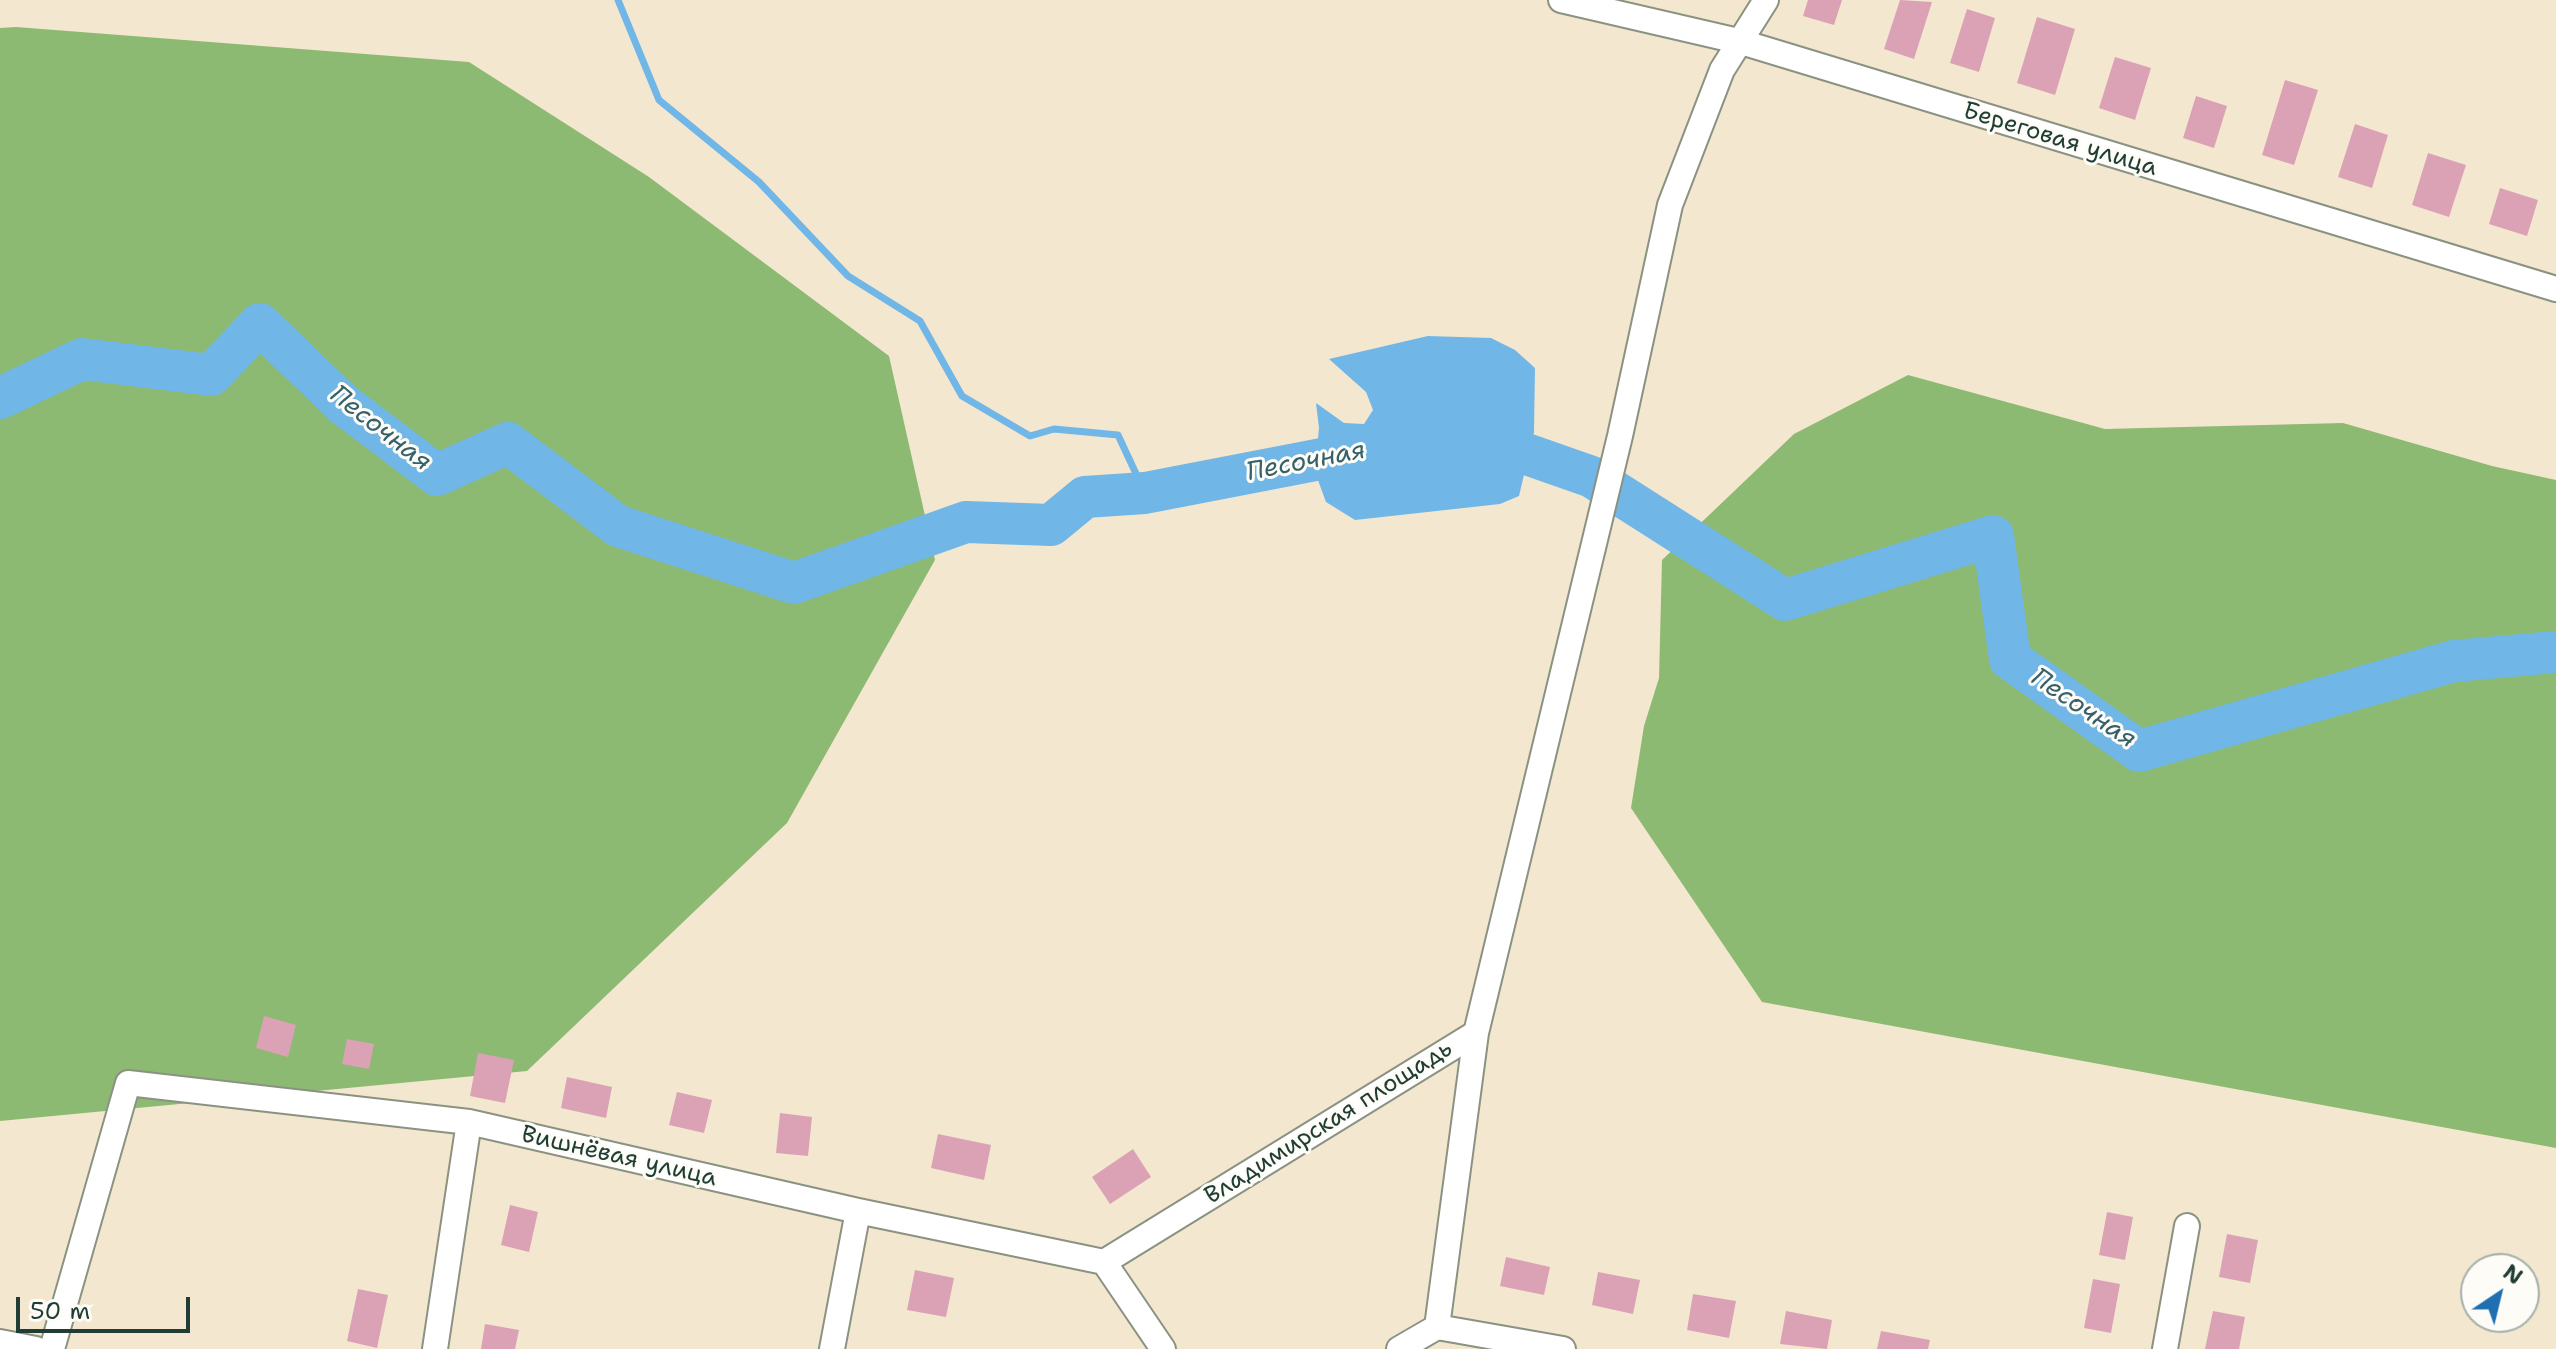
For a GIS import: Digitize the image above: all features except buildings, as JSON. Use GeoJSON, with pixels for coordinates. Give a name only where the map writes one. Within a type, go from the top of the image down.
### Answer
{"type":"FeatureCollection","features":[{"type":"Feature","properties":{"kind":"street","name":"Береговая улица"},"geometry":{"type":"LineString","coordinates":[[1561,0],[1738,41],[2556,289]]}},
{"type":"Feature","properties":{"kind":"street"},"geometry":{"type":"LineString","coordinates":[[1476,1033],[1616,451],[1670,205],[1722,70],[1766,0]]}},
{"type":"Feature","properties":{"kind":"street","name":"Владимирская площадь"},"geometry":{"type":"LineString","coordinates":[[1104,1262],[1476,1033]]}},
{"type":"Feature","properties":{"kind":"street","name":"Владимирская площадь"},"geometry":{"type":"LineString","coordinates":[[1437,1327],[1476,1033]]}},
{"type":"Feature","properties":{"kind":"street","name":"Вишнёвая улица"},"geometry":{"type":"LineString","coordinates":[[52,1349],[128,1083],[469,1122],[858,1211],[1104,1262]]}},
{"type":"Feature","properties":{"kind":"street"},"geometry":{"type":"LineString","coordinates":[[435,1349],[469,1122]]}},
{"type":"Feature","properties":{"kind":"street"},"geometry":{"type":"LineString","coordinates":[[832,1349],[858,1211]]}},
{"type":"Feature","properties":{"kind":"street"},"geometry":{"type":"LineString","coordinates":[[2165,1349],[2187,1226]]}},
{"type":"Feature","properties":{"kind":"street"},"geometry":{"type":"LineString","coordinates":[[1104,1262],[1163,1349]]}},
{"type":"Feature","properties":{"kind":"street"},"geometry":{"type":"LineString","coordinates":[[1399,1349],[1437,1327],[1563,1349]]}},
{"type":"Feature","properties":{"kind":"street"},"geometry":{"type":"LineString","coordinates":[[0,1342],[36,1349]]}},
{"type":"Feature","properties":{"kind":"green space"},"geometry":{"type":"Polygon","coordinates":[[[0,28],[469,62],[649,177],[889,356],[935,560],[787,823],[527,1071],[0,1121],[0,28]]]}},
{"type":"Feature","properties":{"kind":"green space"},"geometry":{"type":"Polygon","coordinates":[[[1908,375],[2105,429],[2343,423],[2492,466],[2556,480],[2556,1148],[1762,1002],[1631,808],[1644,726],[1659,678],[1662,560],[1794,434],[1908,375]]]}},
{"type":"Feature","properties":{"kind":"water"},"geometry":{"type":"Polygon","coordinates":[[[1428,336],[1491,338],[1515,350],[1535,368],[1534,432],[1519,496],[1500,504],[1355,520],[1326,502],[1315,472],[1319,428],[1316,403],[1344,423],[1364,424],[1373,410],[1366,392],[1329,359],[1428,336]]]}},
{"type":"Feature","properties":{"kind":"waterway"},"geometry":{"type":"LineString","coordinates":[[618,0],[659,100],[759,182],[848,276],[920,321],[962,396],[1030,436],[1054,429],[1118,435],[1145,493]]}},
{"type":"Feature","properties":{"kind":"waterway","name":"Песочная"},"geometry":{"type":"LineString","coordinates":[[0,398],[82,359],[211,375],[260,324],[343,404],[437,475],[508,443],[618,526],[794,583],[966,522],[1051,525],[1085,497],[1145,493],[1373,449]]}},
{"type":"Feature","properties":{"kind":"waterway","name":"Песочная"},"geometry":{"type":"LineString","coordinates":[[1475,436],[1592,477],[1785,600],[1993,536],[2010,659],[2139,751],[2454,661],[2556,652]]}}]}
